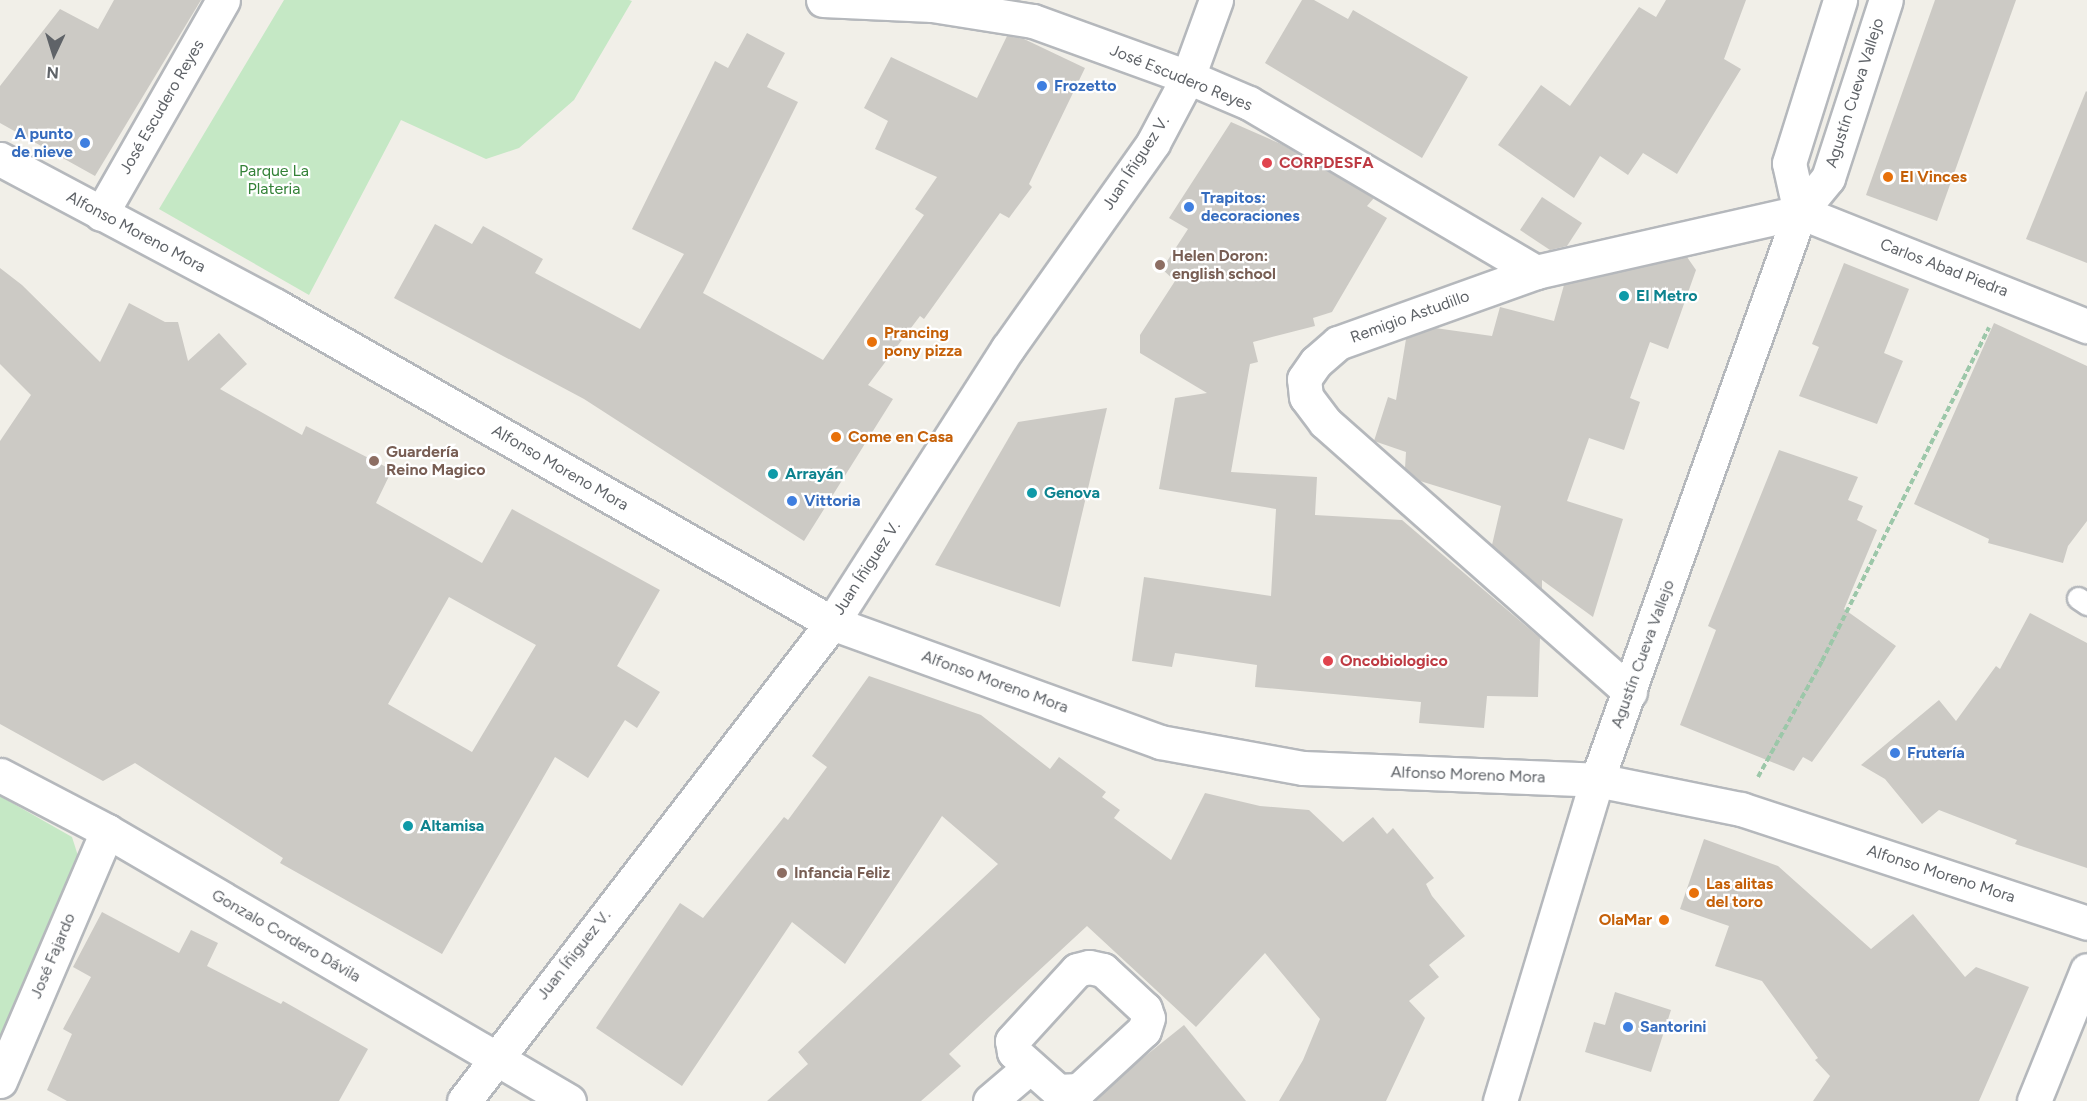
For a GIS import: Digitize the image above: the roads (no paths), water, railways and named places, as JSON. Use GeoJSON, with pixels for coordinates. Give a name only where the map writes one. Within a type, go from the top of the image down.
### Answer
{"type":"FeatureCollection","features":[{"type":"Feature","properties":{"kind":"street","name":"José Escudero Reyes"},"geometry":{"type":"LineString","coordinates":[[101,214],[223,0]]}},
{"type":"Feature","properties":{"kind":"street","name":"José Escudero Reyes"},"geometry":{"type":"LineString","coordinates":[[823,0],[932,5],[1033,21],[1188,77],[1249,104],[1536,272]]}},
{"type":"Feature","properties":{"kind":"street","name":"Juan Íñiguez V."},"geometry":{"type":"LineString","coordinates":[[464,1101],[494,1057],[832,623],[1008,348],[1153,143],[1188,77],[1216,0]]}},
{"type":"Feature","properties":{"kind":"street"},"geometry":{"type":"LineString","coordinates":[[1800,212],[1789,163],[1840,0]]}},
{"type":"Feature","properties":{"kind":"street","name":"Agustín Cueva Vallejo"},"geometry":{"type":"LineString","coordinates":[[1500,1101],[1597,780],[1800,212],[1828,178],[1886,0]]}},
{"type":"Feature","properties":{"kind":"street","name":"Alfonso Moreno Mora"},"geometry":{"type":"LineString","coordinates":[[0,159],[276,306],[832,623],[1160,742],[1303,768],[1597,780],[1741,809],[2084,917]]}},
{"type":"Feature","properties":{"kind":"street","name":"Remigio Astudillo"},"geometry":{"type":"LineString","coordinates":[[1630,692],[1324,422],[1306,397],[1304,379],[1316,362],[1338,343],[1536,272],[1800,212]]}},
{"type":"Feature","properties":{"kind":"street","name":"Carlos Abad Piedra"},"geometry":{"type":"LineString","coordinates":[[1800,212],[2007,291],[2087,326]]}},
{"type":"Feature","properties":{"kind":"street","name":"Gonzalo Cordero Dávila"},"geometry":{"type":"LineString","coordinates":[[0,775],[107,831],[569,1101]]}},
{"type":"Feature","properties":{"kind":"street","name":"José Fajardo"},"geometry":{"type":"LineString","coordinates":[[0,1081],[107,831]]}},
{"type":"Feature","properties":{"kind":"street"},"geometry":{"type":"LineString","coordinates":[[2034,1101],[2087,970]]}},
{"type":"Feature","properties":{"kind":"street"},"geometry":{"type":"LineString","coordinates":[[990,1101],[1030,1066]]}},
{"type":"Feature","properties":{"kind":"place","name":"Frozetto"},"geometry":{"type":"Point","coordinates":[1042,86]}},
{"type":"Feature","properties":{"kind":"place","name":"A punto de nieve"},"geometry":{"type":"Point","coordinates":[85,143]}},
{"type":"Feature","properties":{"kind":"place","name":"CORPDESFA"},"geometry":{"type":"Point","coordinates":[1267,163]}},
{"type":"Feature","properties":{"kind":"place","name":"El Vinces"},"geometry":{"type":"Point","coordinates":[1888,177]}},
{"type":"Feature","properties":{"kind":"place","name":"Trapitos: decoraciones"},"geometry":{"type":"Point","coordinates":[1189,207]}},
{"type":"Feature","properties":{"kind":"place","name":"Helen Doron: english school"},"geometry":{"type":"Point","coordinates":[1160,265]}},
{"type":"Feature","properties":{"kind":"place","name":"El Metro"},"geometry":{"type":"Point","coordinates":[1624,296]}},
{"type":"Feature","properties":{"kind":"place","name":"Prancing pony pizza"},"geometry":{"type":"Point","coordinates":[872,342]}},
{"type":"Feature","properties":{"kind":"place","name":"Come en Casa"},"geometry":{"type":"Point","coordinates":[836,437]}},
{"type":"Feature","properties":{"kind":"place","name":"Guardería Reino Magico"},"geometry":{"type":"Point","coordinates":[374,461]}},
{"type":"Feature","properties":{"kind":"place","name":"Arrayán"},"geometry":{"type":"Point","coordinates":[773,474]}},
{"type":"Feature","properties":{"kind":"place","name":"Genova"},"geometry":{"type":"Point","coordinates":[1032,493]}},
{"type":"Feature","properties":{"kind":"place","name":"Vittoria"},"geometry":{"type":"Point","coordinates":[792,501]}},
{"type":"Feature","properties":{"kind":"place","name":"Oncobiologico"},"geometry":{"type":"Point","coordinates":[1328,661]}},
{"type":"Feature","properties":{"kind":"place","name":"Frutería"},"geometry":{"type":"Point","coordinates":[1895,753]}},
{"type":"Feature","properties":{"kind":"place","name":"Altamisa"},"geometry":{"type":"Point","coordinates":[408,826]}},
{"type":"Feature","properties":{"kind":"place","name":"Infancia Feliz"},"geometry":{"type":"Point","coordinates":[782,873]}},
{"type":"Feature","properties":{"kind":"place","name":"Las alitas del toro"},"geometry":{"type":"Point","coordinates":[1694,893]}},
{"type":"Feature","properties":{"kind":"place","name":"OlaMar"},"geometry":{"type":"Point","coordinates":[1664,920]}},
{"type":"Feature","properties":{"kind":"place","name":"Santorini"},"geometry":{"type":"Point","coordinates":[1628,1027]}},
{"type":"Feature","properties":{"kind":"park label","name":"Parque La Plateria"},"geometry":{"type":"Point","coordinates":[274,180]}}]}
